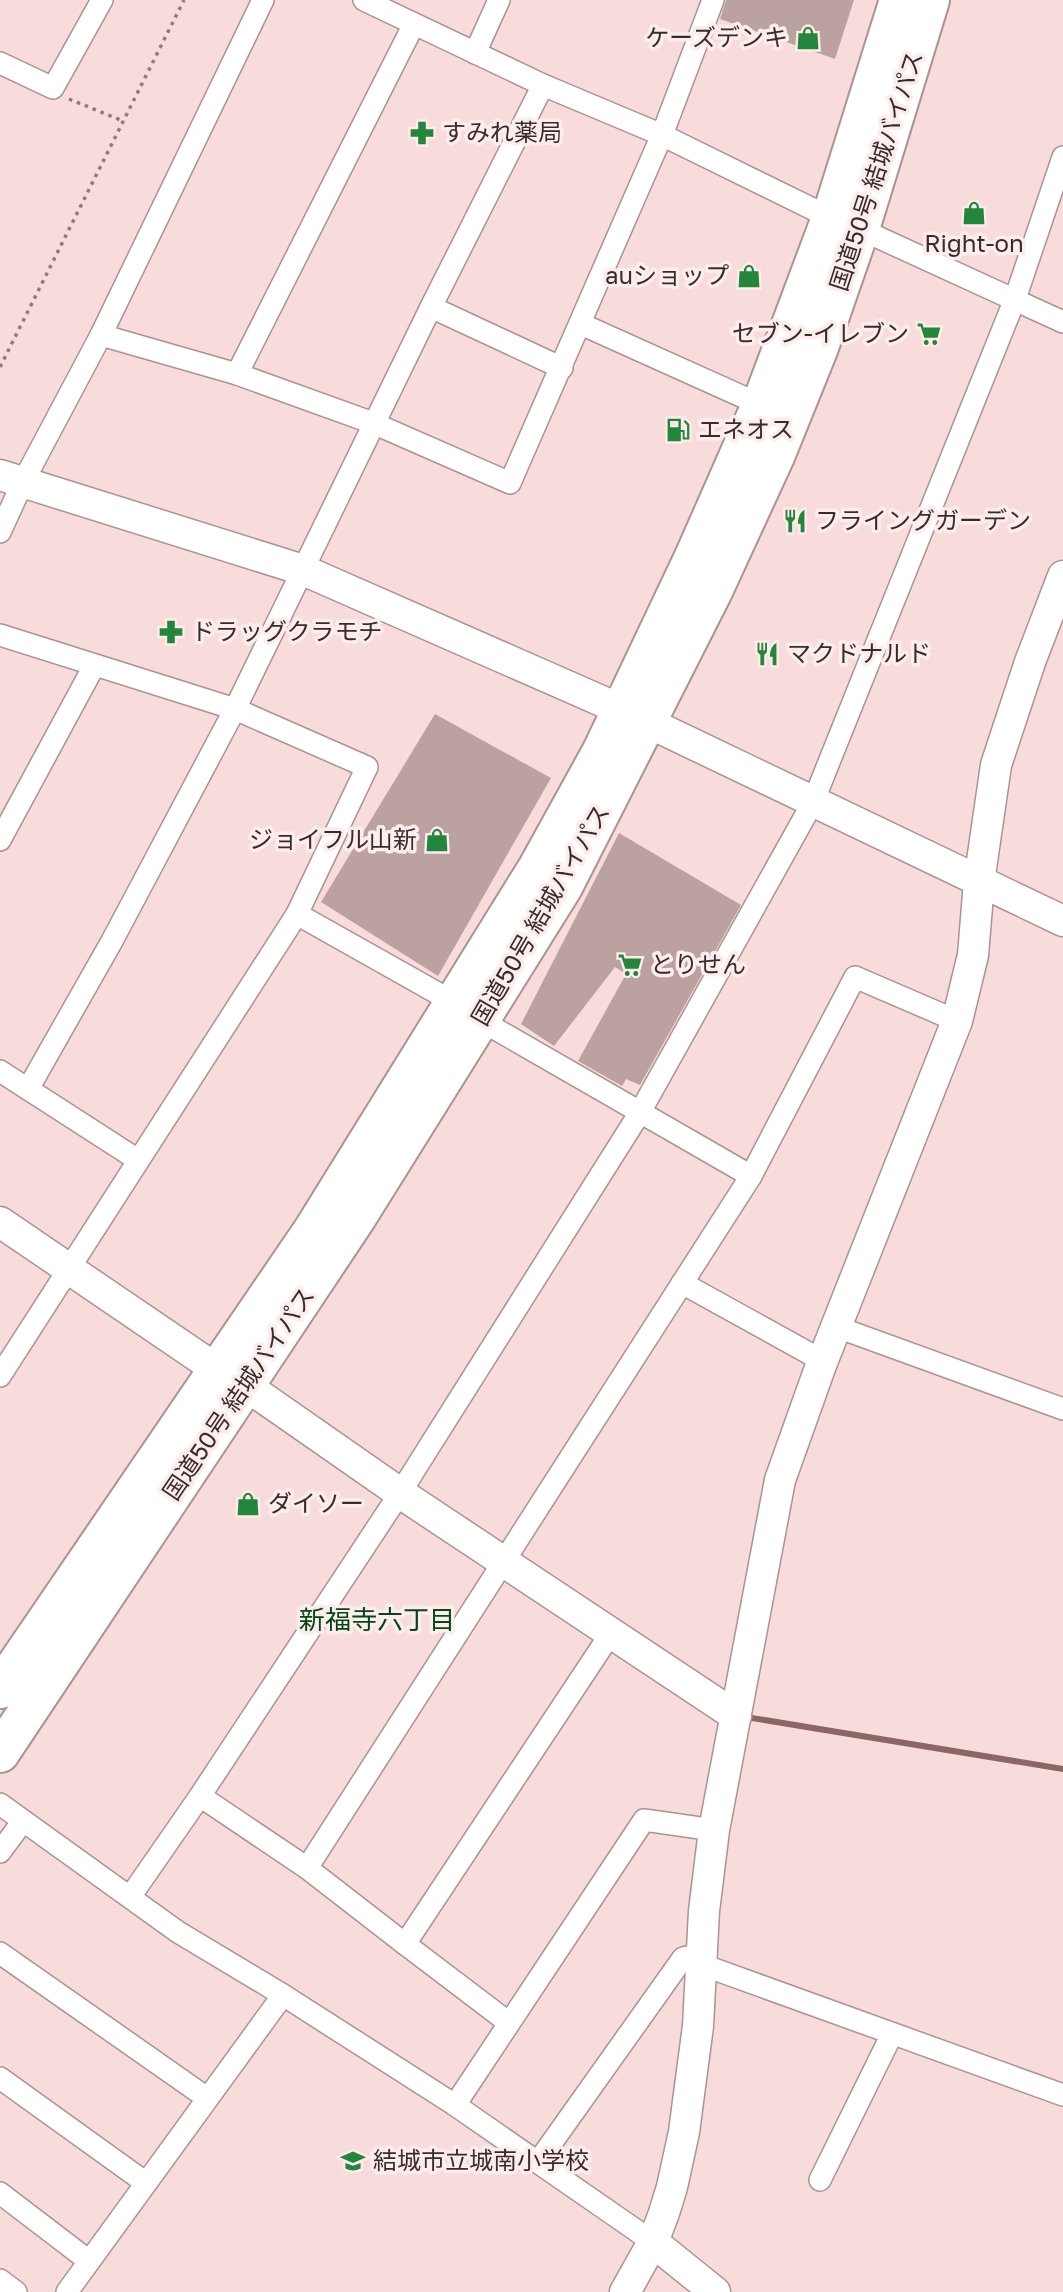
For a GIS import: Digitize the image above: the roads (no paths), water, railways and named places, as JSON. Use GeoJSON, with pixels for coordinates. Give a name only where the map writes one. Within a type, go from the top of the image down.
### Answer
{"type":"FeatureCollection","features":[{"type":"Feature","properties":{"kind":"highway","name":"国道50号 結城バイパス"},"geometry":{"type":"LineString","coordinates":[[0,1753],[232,1378],[313,1230],[468,1012],[538,867],[713,591],[776,454],[818,350],[899,0]]}},
{"type":"Feature","properties":{"kind":"highway","name":"国道50号 結城バイパス"},"geometry":{"type":"LineString","coordinates":[[635,717],[694,558],[761,405],[846,223],[930,0]]}},
{"type":"Feature","properties":{"kind":"highway","name":"国道50号 結城バイパス"},"geometry":{"type":"LineString","coordinates":[[0,1689],[232,1378]]}},
{"type":"Feature","properties":{"kind":"street"},"geometry":{"type":"LineString","coordinates":[[0,64],[53,88],[102,0]]}},
{"type":"Feature","properties":{"kind":"street"},"geometry":{"type":"LineString","coordinates":[[0,532],[11,479],[101,335],[263,0]]}},
{"type":"Feature","properties":{"kind":"street"},"geometry":{"type":"LineString","coordinates":[[363,0],[543,85],[662,135],[1063,322]]}},
{"type":"Feature","properties":{"kind":"street"},"geometry":{"type":"LineString","coordinates":[[475,53],[499,0]]}},
{"type":"Feature","properties":{"kind":"street"},"geometry":{"type":"LineString","coordinates":[[101,335],[237,374],[373,423],[510,483],[662,135],[713,0]]}},
{"type":"Feature","properties":{"kind":"street"},"geometry":{"type":"LineString","coordinates":[[237,374],[414,24]]}},
{"type":"Feature","properties":{"kind":"street"},"geometry":{"type":"LineString","coordinates":[[28,1089],[112,941],[235,709],[373,423],[543,85]]}},
{"type":"Feature","properties":{"kind":"street"},"geometry":{"type":"LineString","coordinates":[[130,1897],[400,1493],[639,1114],[813,802],[1015,299],[1063,157]]}},
{"type":"Feature","properties":{"kind":"street"},"geometry":{"type":"LineString","coordinates":[[431,307],[562,369]]}},
{"type":"Feature","properties":{"kind":"street"},"geometry":{"type":"LineString","coordinates":[[581,324],[761,405]]}},
{"type":"Feature","properties":{"kind":"street"},"geometry":{"type":"LineString","coordinates":[[11,479],[303,570],[635,717],[1063,921]]}},
{"type":"Feature","properties":{"kind":"street"},"geometry":{"type":"LineString","coordinates":[[625,2292],[653,2242],[673,2187],[684,2132],[698,2026],[700,1959],[714,1830],[780,1480],[822,1361],[957,1021],[973,955],[979,883],[1000,753],[1030,662],[1063,576]]}},
{"type":"Feature","properties":{"kind":"street"},"geometry":{"type":"LineString","coordinates":[[0,635],[235,709],[368,767],[297,914],[0,1376]]}},
{"type":"Feature","properties":{"kind":"street"},"geometry":{"type":"LineString","coordinates":[[0,839],[94,666]]}},
{"type":"Feature","properties":{"kind":"street"},"geometry":{"type":"LineString","coordinates":[[297,914],[751,1177]]}},
{"type":"Feature","properties":{"kind":"street"},"geometry":{"type":"LineString","coordinates":[[307,1868],[751,1177],[855,977],[957,1021]]}},
{"type":"Feature","properties":{"kind":"street"},"geometry":{"type":"LineString","coordinates":[[0,1070],[138,1160]]}},
{"type":"Feature","properties":{"kind":"street"},"geometry":{"type":"LineString","coordinates":[[0,1223],[736,1716]]}},
{"type":"Feature","properties":{"kind":"street"},"geometry":{"type":"LineString","coordinates":[[682,1283],[822,1361]]}},
{"type":"Feature","properties":{"kind":"street"},"geometry":{"type":"LineString","coordinates":[[837,1327],[1063,1409]]}},
{"type":"Feature","properties":{"kind":"street"},"geometry":{"type":"LineString","coordinates":[[405,1944],[611,1633]]}},
{"type":"Feature","properties":{"kind":"street"},"geometry":{"type":"LineString","coordinates":[[200,1796],[307,1868],[509,2023]]}},
{"type":"Feature","properties":{"kind":"street"},"geometry":{"type":"LineString","coordinates":[[0,1804],[178,1932],[283,1995],[455,2105],[653,2242],[715,2292]]}},
{"type":"Feature","properties":{"kind":"street"},"geometry":{"type":"LineString","coordinates":[[455,2105],[644,1820],[714,1830]]}},
{"type":"Feature","properties":{"kind":"street"},"geometry":{"type":"LineString","coordinates":[[0,1852],[23,1821]]}},
{"type":"Feature","properties":{"kind":"street"},"geometry":{"type":"LineString","coordinates":[[0,1953],[207,2098]]}},
{"type":"Feature","properties":{"kind":"street"},"geometry":{"type":"LineString","coordinates":[[538,2162],[683,1958],[700,1959],[892,2034],[1063,2095]]}},
{"type":"Feature","properties":{"kind":"street"},"geometry":{"type":"LineString","coordinates":[[67,2292],[283,1995]]}},
{"type":"Feature","properties":{"kind":"street"},"geometry":{"type":"LineString","coordinates":[[820,2180],[892,2034]]}},
{"type":"Feature","properties":{"kind":"street"},"geometry":{"type":"LineString","coordinates":[[0,2078],[146,2183]]}},
{"type":"Feature","properties":{"kind":"street"},"geometry":{"type":"LineString","coordinates":[[0,2193],[89,2260]]}},
{"type":"Feature","properties":{"kind":"street"},"geometry":{"type":"LineString","coordinates":[[0,2280],[16,2292]]}},
{"type":"Feature","properties":{"kind":"waterway"},"geometry":{"type":"LineString","coordinates":[[746,1717],[1063,1769]]}},
{"type":"Feature","properties":{"kind":"place","name":"ケーズデンキ"},"geometry":{"type":"Point","coordinates":[808,38]}},
{"type":"Feature","properties":{"kind":"place","name":"すみれ薬局"},"geometry":{"type":"Point","coordinates":[422,133]}},
{"type":"Feature","properties":{"kind":"place","name":"Right-on"},"geometry":{"type":"Point","coordinates":[974,213]}},
{"type":"Feature","properties":{"kind":"place","name":"auショップ"},"geometry":{"type":"Point","coordinates":[749,276]}},
{"type":"Feature","properties":{"kind":"place","name":"セブン-イレブン"},"geometry":{"type":"Point","coordinates":[929,334]}},
{"type":"Feature","properties":{"kind":"place","name":"エネオス"},"geometry":{"type":"Point","coordinates":[678,430]}},
{"type":"Feature","properties":{"kind":"place","name":"フライングガーデン"},"geometry":{"type":"Point","coordinates":[795,521]}},
{"type":"Feature","properties":{"kind":"place","name":"ドラッグクラモチ"},"geometry":{"type":"Point","coordinates":[171,632]}},
{"type":"Feature","properties":{"kind":"place","name":"マクドナルド"},"geometry":{"type":"Point","coordinates":[767,654]}},
{"type":"Feature","properties":{"kind":"place","name":"ジョイフル山新"},"geometry":{"type":"Point","coordinates":[437,840]}},
{"type":"Feature","properties":{"kind":"place","name":"とりせん"},"geometry":{"type":"Point","coordinates":[630,965]}},
{"type":"Feature","properties":{"kind":"place","name":"ダイソー"},"geometry":{"type":"Point","coordinates":[248,1504]}},
{"type":"Feature","properties":{"kind":"place","name":"結城市立城南小学校"},"geometry":{"type":"Point","coordinates":[353,2161]}},
{"type":"Feature","properties":{"kind":"district","name":"新福寺六丁目"},"geometry":{"type":"Point","coordinates":[377,1620]}}]}
